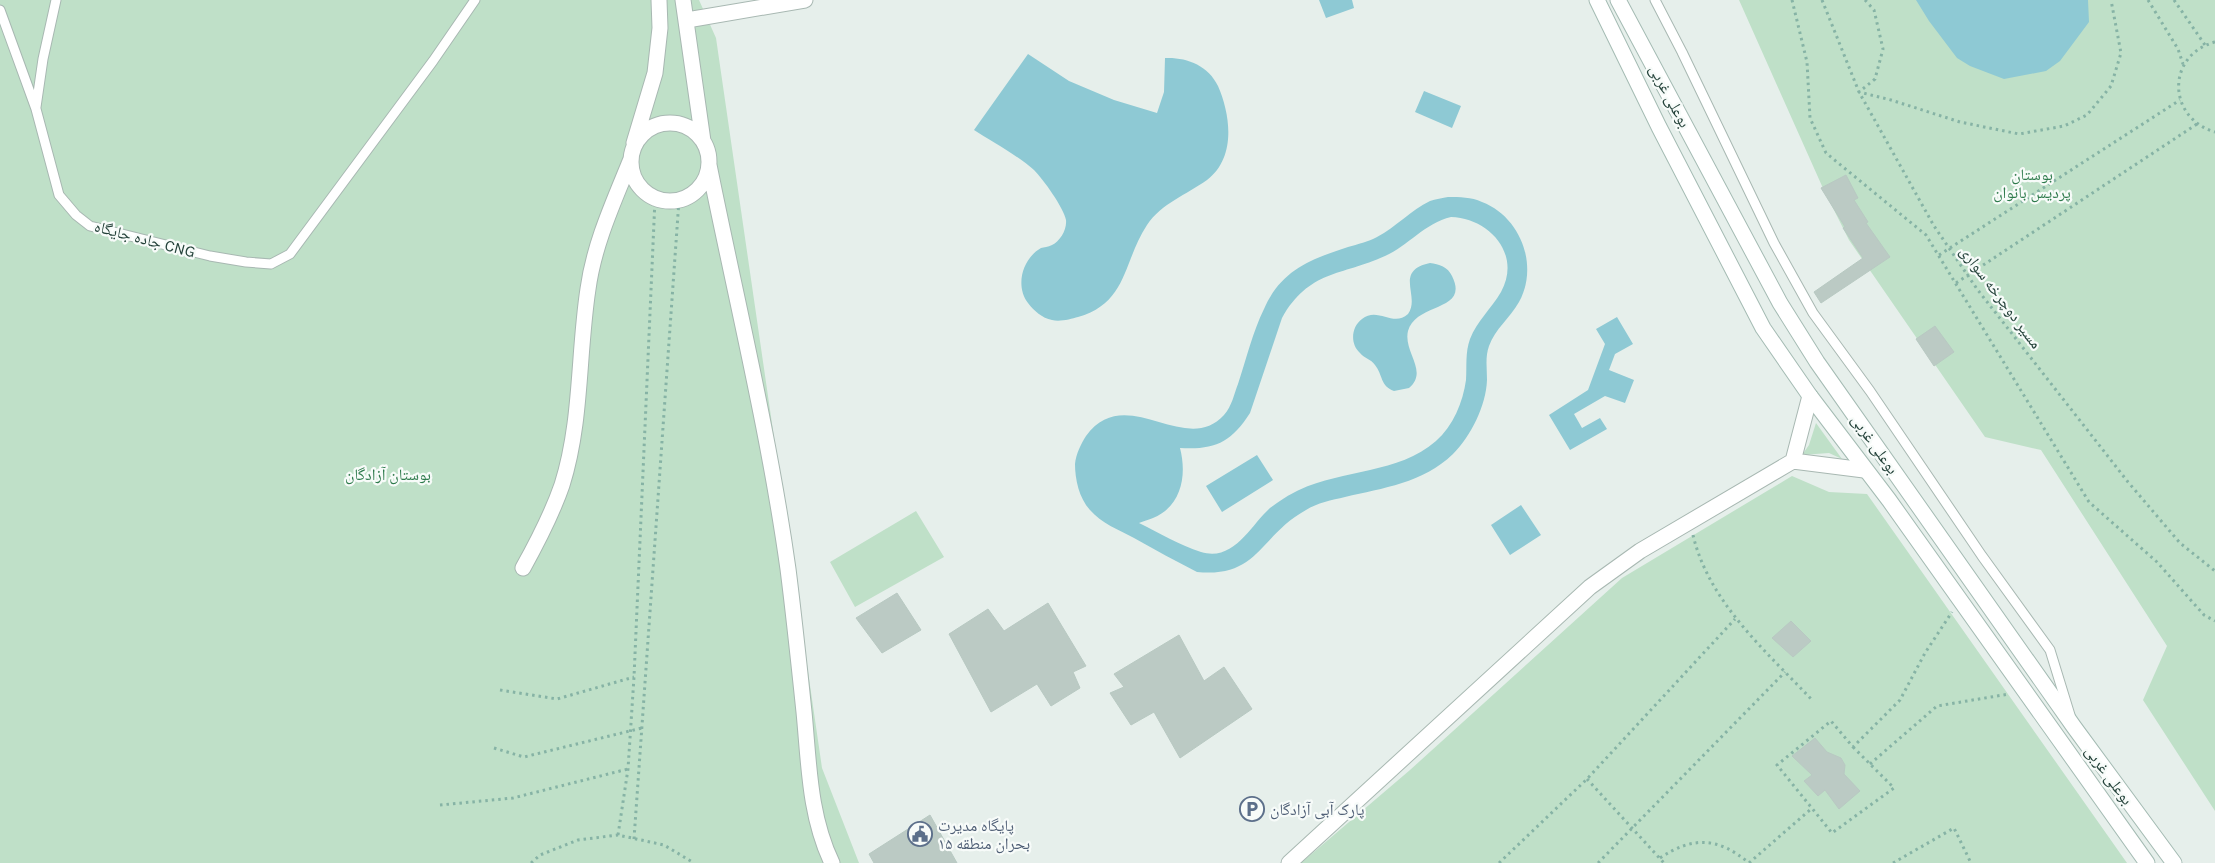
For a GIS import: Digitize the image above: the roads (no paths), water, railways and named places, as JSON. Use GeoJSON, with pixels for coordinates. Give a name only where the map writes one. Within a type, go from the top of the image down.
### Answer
{"type":"FeatureCollection","features":[{"type":"Feature","properties":{"kind":"street"},"geometry":{"type":"LineString","coordinates":[[659,0],[660,28],[654,73],[632,154],[632,172],[637,183],[645,192],[655,198],[667,201],[680,200],[691,195],[700,187],[706,177],[709,165]]}},
{"type":"Feature","properties":{"kind":"street"},"geometry":{"type":"LineString","coordinates":[[683,0],[703,141],[708,153],[776,497],[789,580],[804,713],[808,781],[824,847],[832,863]]}},
{"type":"Feature","properties":{"kind":"street"},"geometry":{"type":"LineString","coordinates":[[687,20],[805,0]]}},
{"type":"Feature","properties":{"kind":"street","name":"بوعلی غربی"},"geometry":{"type":"LineString","coordinates":[[1597,0],[1659,127],[1763,328],[1864,470],[1889,500],[2147,863]]}},
{"type":"Feature","properties":{"kind":"street","name":"بوعلی غربی"},"geometry":{"type":"LineString","coordinates":[[1618,0],[1780,303],[1823,370],[2074,728],[2174,863]]}},
{"type":"Feature","properties":{"kind":"street"},"geometry":{"type":"LineString","coordinates":[[523,568],[543,531],[562,484],[572,434],[588,288],[604,226],[632,154],[640,137],[649,129],[660,124],[672,123],[684,126],[695,132],[703,141]]}},
{"type":"Feature","properties":{"kind":"street"},"geometry":{"type":"LineString","coordinates":[[1793,461],[1810,396]]}},
{"type":"Feature","properties":{"kind":"street"},"geometry":{"type":"LineString","coordinates":[[1289,863],[1590,586],[1640,551],[1793,461],[1864,470]]}},
{"type":"Feature","properties":{"kind":"lane","name":"جاده جایگاه CNG"},"geometry":{"type":"LineString","coordinates":[[36,109],[42,59],[56,0]]}},
{"type":"Feature","properties":{"kind":"lane","name":"جاده جایگاه CNG"},"geometry":{"type":"LineString","coordinates":[[0,10],[36,109],[59,196],[76,215],[90,226],[210,256],[271,264],[290,254],[433,61],[475,0]]}},
{"type":"Feature","properties":{"kind":"lane"},"geometry":{"type":"LineString","coordinates":[[1655,0],[1774,243],[1813,313],[1870,391],[1982,556],[2050,650],[2074,728]]}},
{"type":"Feature","properties":{"kind":"water"},"geometry":{"type":"Polygon","coordinates":[[[1319,0],[1352,0],[1354,8],[1326,18],[1319,0]]]}},
{"type":"Feature","properties":{"kind":"water"},"geometry":{"type":"Polygon","coordinates":[[[1916,0],[2088,0],[2089,22],[2060,61],[2046,71],[2004,79],[1970,66],[1957,58],[1929,21],[1916,0]]]}},
{"type":"Feature","properties":{"kind":"water"},"geometry":{"type":"Polygon","coordinates":[[[1028,54],[1069,81],[1114,100],[1157,113],[1164,92],[1165,58],[1188,61],[1202,68],[1214,79],[1226,110],[1228,123],[1227,148],[1223,160],[1216,171],[1207,180],[1167,205],[1153,217],[1139,239],[1122,279],[1106,302],[1094,311],[1065,320],[1055,321],[1048,319],[1036,311],[1024,296],[1021,281],[1025,266],[1034,253],[1041,248],[1051,246],[1062,235],[1066,220],[1061,208],[1048,187],[1034,170],[974,130],[1028,54]]]}},
{"type":"Feature","properties":{"kind":"water"},"geometry":{"type":"Polygon","coordinates":[[[1424,91],[1461,106],[1452,128],[1415,112],[1424,91]]]}},
{"type":"Feature","properties":{"kind":"water"},"geometry":{"type":"Polygon","coordinates":[[[1446,197],[1478,200],[1496,209],[1507,219],[1523,244],[1527,273],[1525,288],[1519,302],[1495,334],[1489,346],[1486,390],[1481,410],[1466,438],[1453,454],[1429,472],[1416,478],[1388,487],[1325,502],[1310,508],[1290,520],[1246,562],[1234,568],[1218,572],[1197,572],[1110,526],[1090,510],[1078,488],[1075,464],[1079,449],[1086,436],[1102,421],[1119,416],[1137,417],[1192,429],[1209,426],[1224,415],[1229,408],[1260,318],[1271,296],[1288,275],[1322,256],[1374,239],[1423,205],[1432,200],[1446,197]],[[1451,217],[1433,224],[1393,252],[1327,276],[1303,291],[1292,302],[1282,318],[1250,413],[1243,423],[1228,438],[1212,446],[1180,448],[1183,469],[1180,489],[1176,498],[1163,513],[1139,523],[1201,552],[1213,554],[1223,552],[1240,540],[1270,508],[1295,492],[1316,483],[1405,460],[1421,452],[1436,441],[1452,421],[1460,405],[1466,380],[1467,354],[1470,339],[1476,326],[1501,292],[1506,278],[1507,264],[1504,252],[1498,241],[1489,231],[1465,219],[1451,217]]]}},
{"type":"Feature","properties":{"kind":"water"},"geometry":{"type":"Polygon","coordinates":[[[1430,263],[1443,266],[1448,270],[1456,288],[1454,296],[1448,302],[1421,315],[1413,322],[1408,331],[1407,339],[1417,375],[1409,388],[1394,391],[1386,386],[1373,363],[1357,349],[1353,340],[1354,331],[1358,322],[1368,316],[1380,315],[1397,319],[1408,314],[1412,300],[1410,278],[1419,267],[1430,263]]]}},
{"type":"Feature","properties":{"kind":"water"},"geometry":{"type":"Polygon","coordinates":[[[1617,317],[1633,344],[1615,354],[1609,370],[1634,380],[1625,403],[1605,396],[1574,414],[1582,428],[1600,418],[1607,429],[1570,450],[1549,415],[1588,390],[1605,344],[1596,329],[1617,317]]]}},
{"type":"Feature","properties":{"kind":"water"},"geometry":{"type":"Polygon","coordinates":[[[1257,455],[1273,480],[1222,512],[1206,486],[1257,455]]]}},
{"type":"Feature","properties":{"kind":"water"},"geometry":{"type":"Polygon","coordinates":[[[1521,505],[1541,535],[1510,555],[1491,525],[1521,505]]]}},
{"type":"Feature","properties":{"kind":"place","name":"پارک آبی آزادگان"},"geometry":{"type":"Point","coordinates":[1252,809]}},
{"type":"Feature","properties":{"kind":"place","name":"پایگاه مدیرت بحران منطقه ۱۵"},"geometry":{"type":"Point","coordinates":[920,834]}},
{"type":"Feature","properties":{"kind":"park label","name":"بوستان پردیس بانوان"},"geometry":{"type":"Point","coordinates":[2032,183]}},
{"type":"Feature","properties":{"kind":"park label","name":"بوستان آزادگان"},"geometry":{"type":"Point","coordinates":[388,474]}}]}
